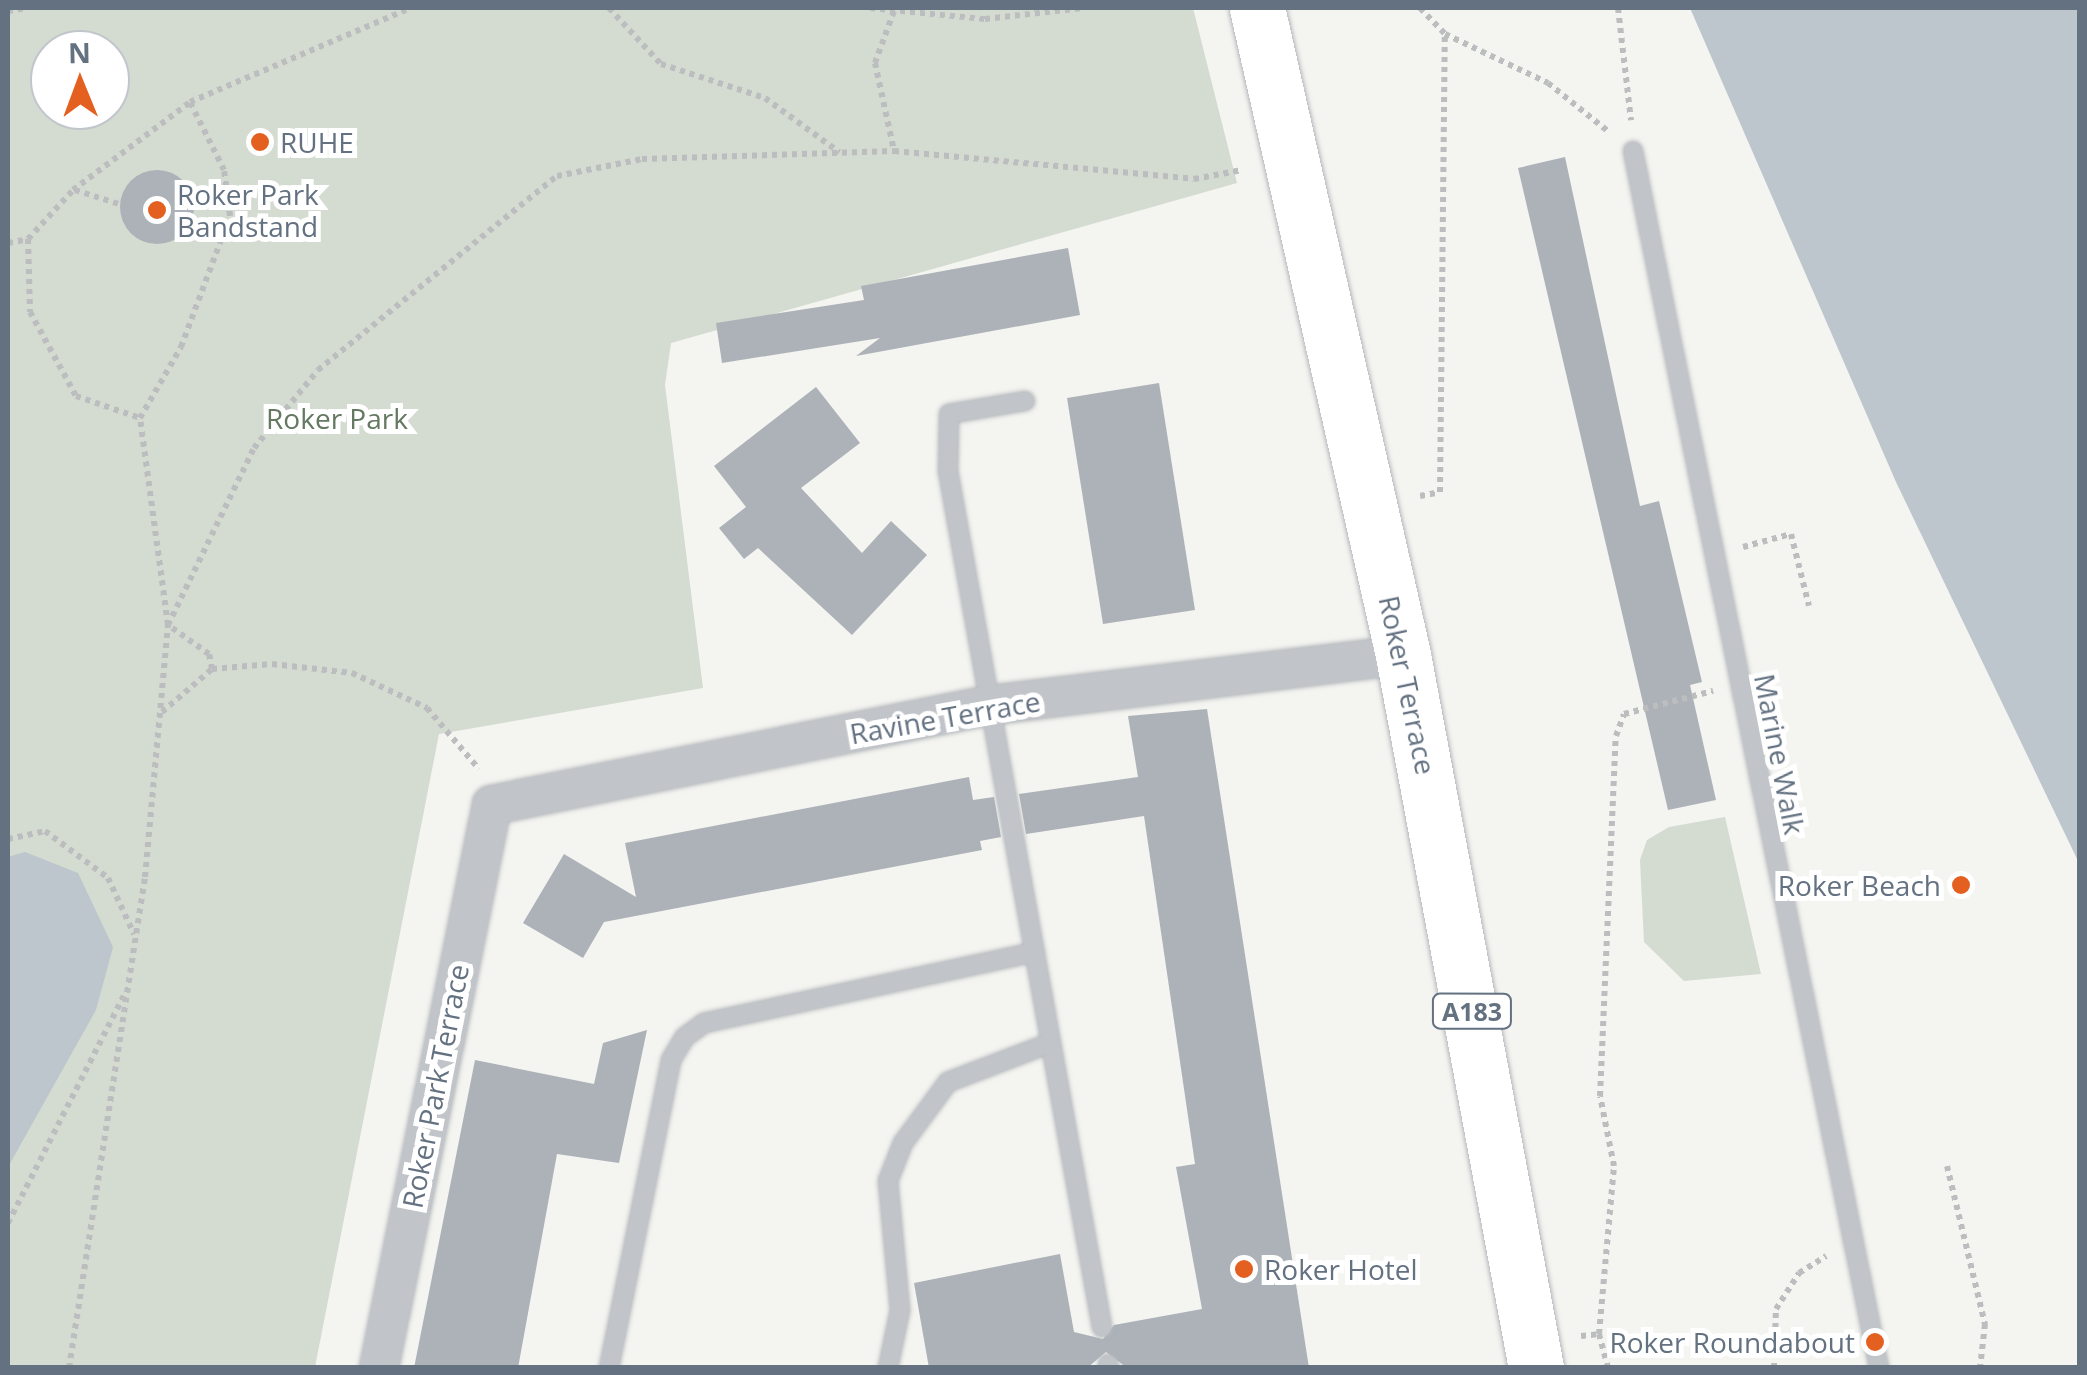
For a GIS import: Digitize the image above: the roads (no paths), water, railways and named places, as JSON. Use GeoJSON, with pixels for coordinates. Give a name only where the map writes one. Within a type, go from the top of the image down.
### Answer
{"type":"FeatureCollection","features":[{"type":"Feature","properties":{"kind":"main road","name":"Roker Terrace"},"geometry":{"type":"LineString","coordinates":[[1257,8],[1403,655],[1548,1354]]}},
{"type":"Feature","properties":{"kind":"street","name":"Ravine Terrace"},"geometry":{"type":"LineString","coordinates":[[492,805],[990,706],[1403,655]]}},
{"type":"Feature","properties":{"kind":"street","name":"Roker Park Terrace"},"geometry":{"type":"LineString","coordinates":[[378,1368],[492,805]]}},
{"type":"Feature","properties":{"kind":"lane","name":"Marine Walk"},"geometry":{"type":"LineString","coordinates":[[1633,151],[1848,1242],[1879,1368]]}},
{"type":"Feature","properties":{"kind":"lane"},"geometry":{"type":"LineString","coordinates":[[1025,402],[949,414],[945,427],[990,706],[1102,1327]]}},
{"type":"Feature","properties":{"kind":"lane"},"geometry":{"type":"LineString","coordinates":[[609,1368],[671,1060],[684,1036],[704,1023],[1034,952]]}},
{"type":"Feature","properties":{"kind":"lane"},"geometry":{"type":"LineString","coordinates":[[888,1368],[900,1310],[888,1181],[903,1144],[948,1082],[1050,1044]]}},
{"type":"Feature","properties":{"kind":"place","name":"RUHE"},"geometry":{"type":"Point","coordinates":[260,142]}},
{"type":"Feature","properties":{"kind":"place","name":"Roker Park Bandstand"},"geometry":{"type":"Point","coordinates":[157,210]}},
{"type":"Feature","properties":{"kind":"place","name":"Roker Beach"},"geometry":{"type":"Point","coordinates":[1961,885]}},
{"type":"Feature","properties":{"kind":"place","name":"Roker Hotel"},"geometry":{"type":"Point","coordinates":[1244,1269]}},
{"type":"Feature","properties":{"kind":"place","name":"Roker Roundabout"},"geometry":{"type":"Point","coordinates":[1875,1342]}},
{"type":"Feature","properties":{"kind":"park label","name":"Roker Park"},"geometry":{"type":"Point","coordinates":[337,418]}}]}
